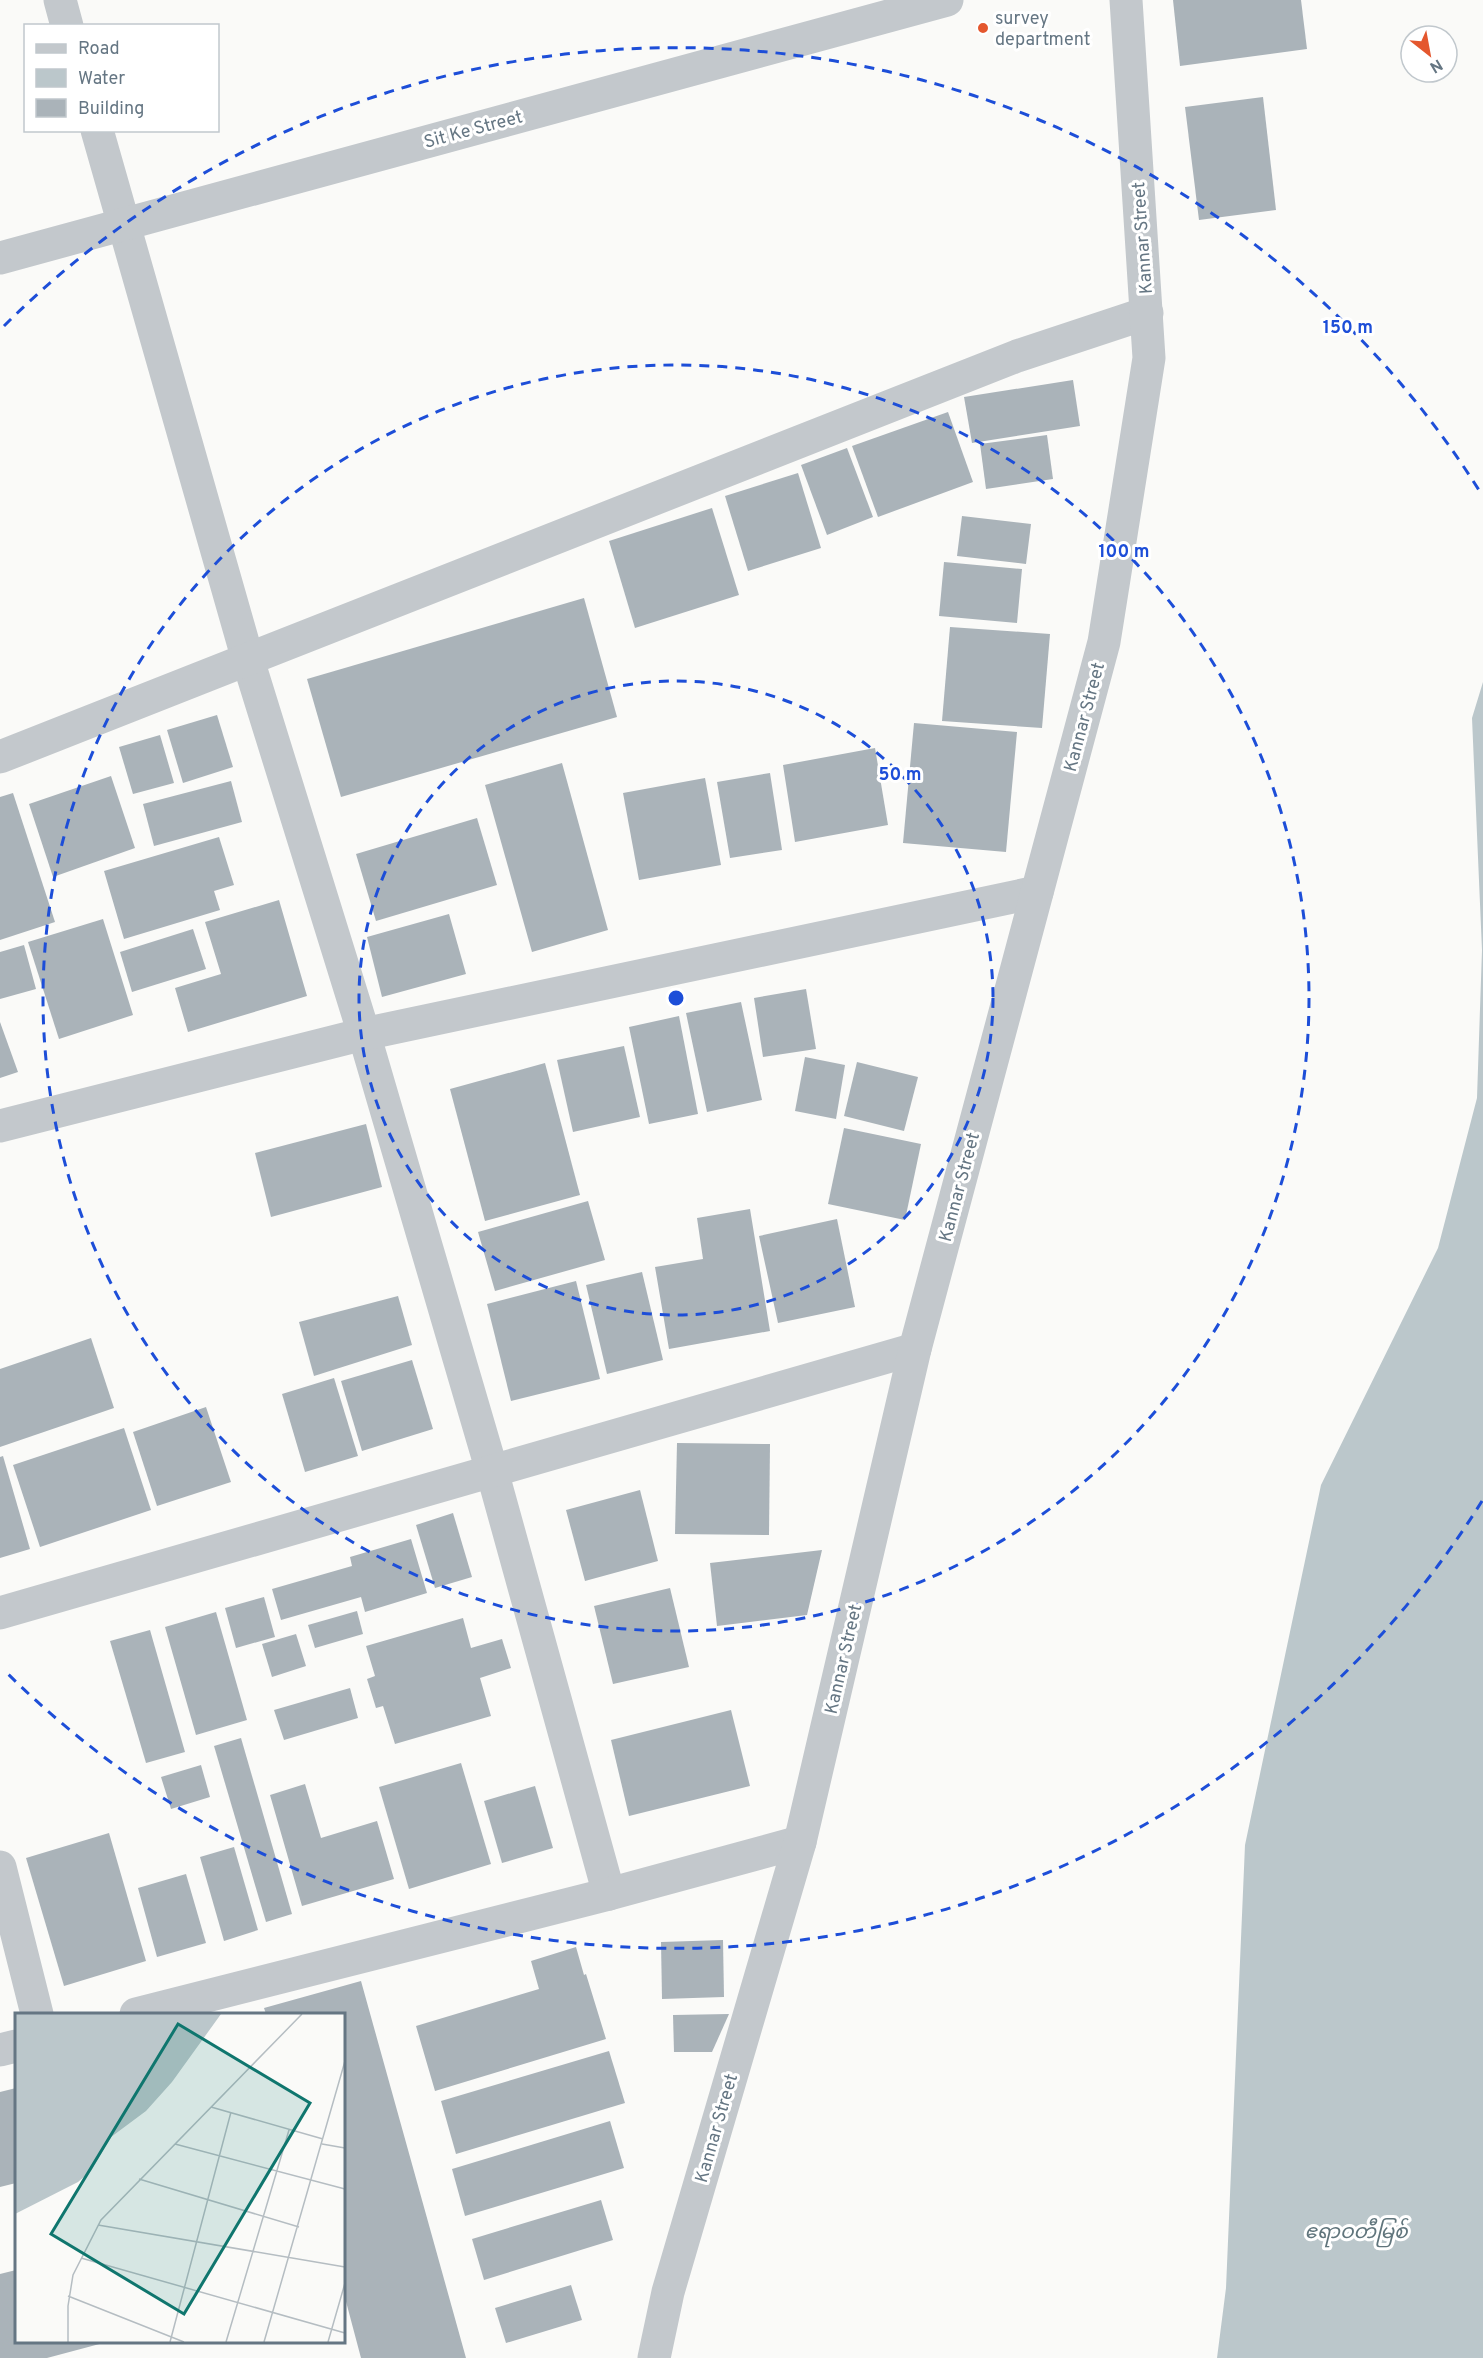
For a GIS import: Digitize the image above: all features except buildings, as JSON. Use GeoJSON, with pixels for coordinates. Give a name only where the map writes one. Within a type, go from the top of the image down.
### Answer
{"type":"FeatureCollection","features":[{"type":"Feature","properties":{"kind":"street"},"geometry":{"type":"LineString","coordinates":[[60,0],[66,24]]}},
{"type":"Feature","properties":{"kind":"street","name":"Sit Ke Street"},"geometry":{"type":"LineString","coordinates":[[0,258],[947,0]]}},
{"type":"Feature","properties":{"kind":"street","name":"Kannar Street"},"geometry":{"type":"LineString","coordinates":[[654,2358],[668,2292],[800,1842],[915,1349],[1104,642],[1149,358],[1126,0]]}},
{"type":"Feature","properties":{"kind":"street"},"geometry":{"type":"LineString","coordinates":[[98,132],[248,660],[364,1034],[492,1470],[609,1894]]}},
{"type":"Feature","properties":{"kind":"street"},"geometry":{"type":"LineString","coordinates":[[0,757],[1006,361],[1147,313]]}},
{"type":"Feature","properties":{"kind":"street"},"geometry":{"type":"LineString","coordinates":[[0,1126],[364,1034],[1037,892]]}},
{"type":"Feature","properties":{"kind":"street"},"geometry":{"type":"LineString","coordinates":[[0,1613],[915,1349]]}},
{"type":"Feature","properties":{"kind":"street"},"geometry":{"type":"LineString","coordinates":[[140,2013],[609,1894],[800,1842]]}},
{"type":"Feature","properties":{"kind":"street"},"geometry":{"type":"LineString","coordinates":[[0,1867],[37,2013]]}},
{"type":"Feature","properties":{"kind":"street"},"geometry":{"type":"LineString","coordinates":[[0,2050],[15,2046]]}},
{"type":"Feature","properties":{"kind":"water","name":"ဧရာဝတီမြစ်"},"geometry":{"type":"Polygon","coordinates":[[[1483,682],[1483,2358],[1217,2358],[1226,2288],[1245,1845],[1321,1485],[1438,1248],[1477,1098],[1482,950],[1472,718],[1483,682]]]}},
{"type":"Feature","properties":{"kind":"place","name":"survey department"},"geometry":{"type":"Point","coordinates":[983,28]}}]}
